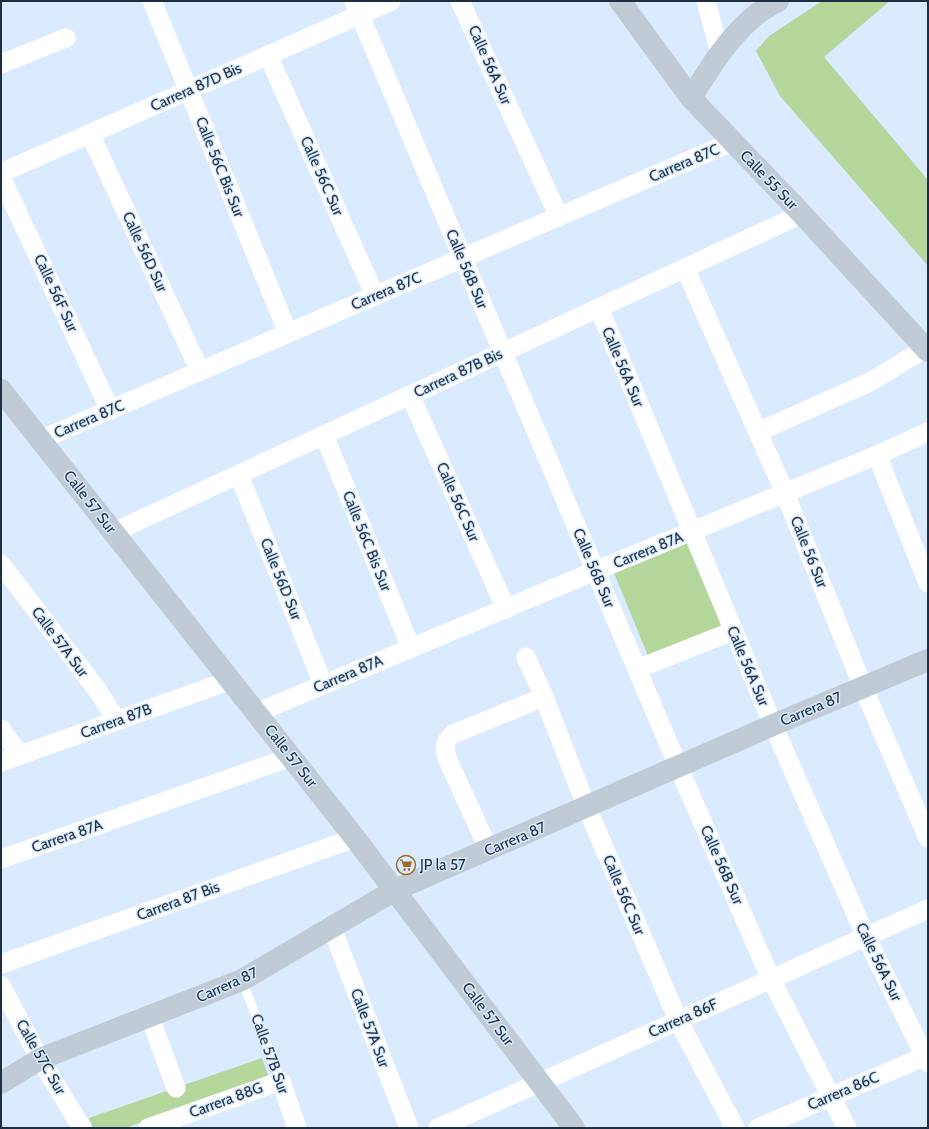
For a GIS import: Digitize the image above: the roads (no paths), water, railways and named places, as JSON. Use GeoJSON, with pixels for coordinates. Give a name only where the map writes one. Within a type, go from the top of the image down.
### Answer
{"type":"FeatureCollection","features":[{"type":"Feature","properties":{"kind":"street","name":"Carrera 87D Bis"},"geometry":{"type":"LineString","coordinates":[[1,173],[268,55],[356,8],[391,1]]}},
{"type":"Feature","properties":{"kind":"street","name":"Calle 56A Sur"},"geometry":{"type":"LineString","coordinates":[[460,1],[559,216]]}},
{"type":"Feature","properties":{"kind":"street","name":"Calle 55 Sur"},"geometry":{"type":"LineString","coordinates":[[620,1],[691,98],[802,214],[927,350]]}},
{"type":"Feature","properties":{"kind":"street"},"geometry":{"type":"LineString","coordinates":[[706,1],[720,53]]}},
{"type":"Feature","properties":{"kind":"street"},"geometry":{"type":"LineString","coordinates":[[691,98],[720,53],[755,9],[778,1]]}},
{"type":"Feature","properties":{"kind":"street","name":"Calle 56C Bis Sur"},"geometry":{"type":"LineString","coordinates":[[154,2],[288,333]]}},
{"type":"Feature","properties":{"kind":"street","name":"Calle 56B Sur"},"geometry":{"type":"LineString","coordinates":[[356,8],[678,766],[771,978],[847,1128]]}},
{"type":"Feature","properties":{"kind":"street"},"geometry":{"type":"LineString","coordinates":[[1,64],[66,38]]}},
{"type":"Feature","properties":{"kind":"street","name":"Calle 56C Sur"},"geometry":{"type":"LineString","coordinates":[[268,55],[375,296]]}},
{"type":"Feature","properties":{"kind":"street","name":"Calle 56D Sur"},"geometry":{"type":"LineString","coordinates":[[90,134],[200,371]]}},
{"type":"Feature","properties":{"kind":"street","name":"Carrera 87C"},"geometry":{"type":"LineString","coordinates":[[40,440],[732,142]]}},
{"type":"Feature","properties":{"kind":"street","name":"Calle 56F Sur"},"geometry":{"type":"LineString","coordinates":[[1,177],[110,410]]}},
{"type":"Feature","properties":{"kind":"street","name":"Carrera 87B Bis"},"geometry":{"type":"LineString","coordinates":[[114,532],[802,214]]}},
{"type":"Feature","properties":{"kind":"street","name":"Calle 56 Sur"},"geometry":{"type":"LineString","coordinates":[[685,268],[785,493],[863,687],[928,838]]}},
{"type":"Feature","properties":{"kind":"street","name":"Calle 56A Sur"},"geometry":{"type":"LineString","coordinates":[[599,308],[773,725],[866,937],[927,1058]]}},
{"type":"Feature","properties":{"kind":"street"},"geometry":{"type":"LineString","coordinates":[[758,432],[870,382],[927,350]]}},
{"type":"Feature","properties":{"kind":"street","name":"Calle 57 Sur"},"geometry":{"type":"LineString","coordinates":[[1,390],[356,838],[574,1128]]}},
{"type":"Feature","properties":{"kind":"street","name":"Calle 56C Sur"},"geometry":{"type":"LineString","coordinates":[[410,395],[506,609]]}},
{"type":"Feature","properties":{"kind":"street","name":"Carrera 87A"},"geometry":{"type":"LineString","coordinates":[[256,713],[506,609],[595,570],[692,532],[877,455],[928,432]]}},
{"type":"Feature","properties":{"kind":"street","name":"Calle 56C Bis Sur"},"geometry":{"type":"LineString","coordinates":[[324,435],[411,648]]}},
{"type":"Feature","properties":{"kind":"street"},"geometry":{"type":"LineString","coordinates":[[877,455],[928,583]]}},
{"type":"Feature","properties":{"kind":"street","name":"Calle 56D Sur"},"geometry":{"type":"LineString","coordinates":[[238,475],[323,684]]}},
{"type":"Feature","properties":{"kind":"street","name":"Calle 57A Sur"},"geometry":{"type":"LineString","coordinates":[[1,564],[98,691],[116,721]]}},
{"type":"Feature","properties":{"kind":"street"},"geometry":{"type":"LineString","coordinates":[[637,669],[733,631]]}},
{"type":"Feature","properties":{"kind":"street","name":"Calle 56C Sur"},"geometry":{"type":"LineString","coordinates":[[526,657],[544,698],[586,808],[678,1020],[735,1128]]}},
{"type":"Feature","properties":{"kind":"street","name":"Carrera 87"},"geometry":{"type":"LineString","coordinates":[[1,1082],[40,1059],[150,1018],[242,980],[395,890],[586,808],[773,725],[928,660]]}},
{"type":"Feature","properties":{"kind":"street","name":"Carrera 87B"},"geometry":{"type":"LineString","coordinates":[[1,762],[231,680]]}},
{"type":"Feature","properties":{"kind":"street"},"geometry":{"type":"LineString","coordinates":[[489,850],[447,758],[444,746],[453,734],[544,698]]}},
{"type":"Feature","properties":{"kind":"street"},"geometry":{"type":"LineString","coordinates":[[1,729],[20,755]]}},
{"type":"Feature","properties":{"kind":"street","name":"Carrera 87A"},"geometry":{"type":"LineString","coordinates":[[1,859],[291,757]]}},
{"type":"Feature","properties":{"kind":"street","name":"Carrera 87 Bis"},"geometry":{"type":"LineString","coordinates":[[1,964],[356,838]]}},
{"type":"Feature","properties":{"kind":"street","name":"Carrera 86F"},"geometry":{"type":"LineString","coordinates":[[438,1128],[928,909]]}},
{"type":"Feature","properties":{"kind":"street","name":"Calle 57A Sur"},"geometry":{"type":"LineString","coordinates":[[332,928],[409,1128]]}},
{"type":"Feature","properties":{"kind":"street","name":"Calle 57C Sur"},"geometry":{"type":"LineString","coordinates":[[1,986],[40,1059],[82,1128]]}},
{"type":"Feature","properties":{"kind":"street"},"geometry":{"type":"LineString","coordinates":[[150,1018],[176,1088]]}},
{"type":"Feature","properties":{"kind":"street","name":"Carrera 86C"},"geometry":{"type":"LineString","coordinates":[[758,1128],[832,1096],[927,1058]]}},
{"type":"Feature","properties":{"kind":"street","name":"Carrera 88G"},"geometry":{"type":"LineString","coordinates":[[148,1128],[281,1081]]}},
{"type":"Feature","properties":{"kind":"street","name":"Calle 57B Sur"},"geometry":{"type":"LineString","coordinates":[[281,1081],[297,1128]]}},
{"type":"Feature","properties":{"kind":"lane","name":"Calle 57B Sur"},"geometry":{"type":"LineString","coordinates":[[242,980],[281,1081]]}},
{"type":"Feature","properties":{"kind":"place","name":"JP la 57"},"geometry":{"type":"Point","coordinates":[406,865]}}]}
